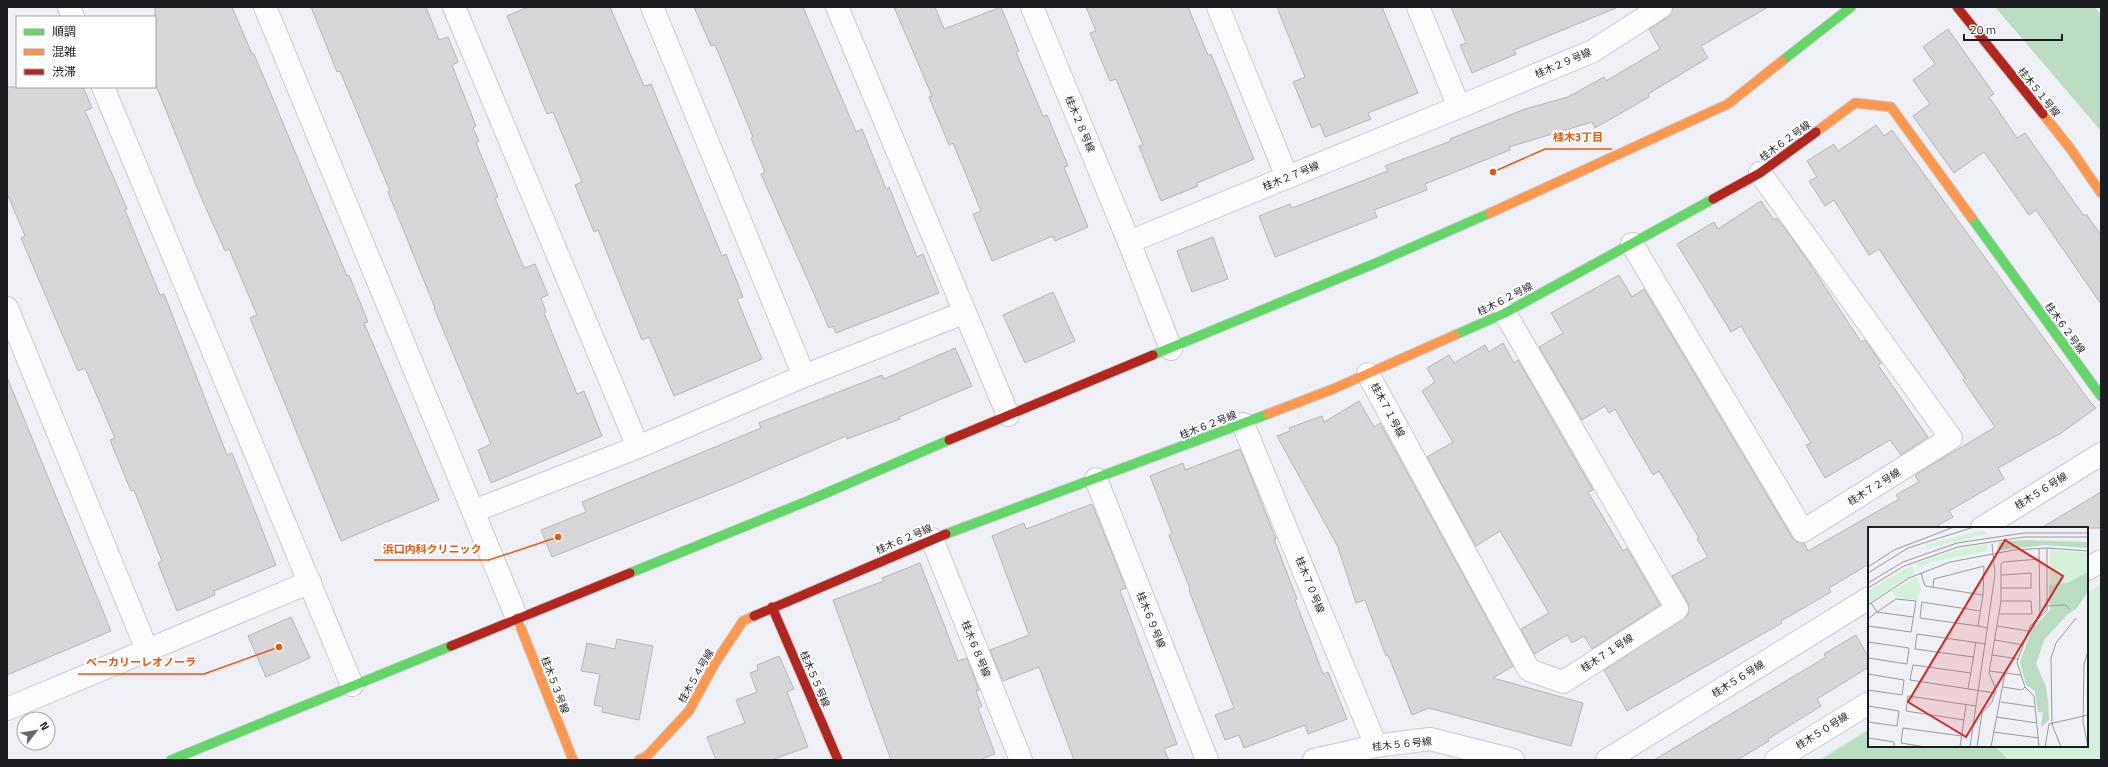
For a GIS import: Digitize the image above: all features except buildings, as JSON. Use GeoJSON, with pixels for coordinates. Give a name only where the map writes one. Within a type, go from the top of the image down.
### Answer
{"type":"FeatureCollection","features":[{"type":"Feature","properties":{"kind":"street"},"geometry":{"type":"LineString","coordinates":[[265,7],[517,618]]}},
{"type":"Feature","properties":{"kind":"street"},"geometry":{"type":"LineString","coordinates":[[454,7],[638,447]]}},
{"type":"Feature","properties":{"kind":"street"},"geometry":{"type":"LineString","coordinates":[[652,7],[804,376]]}},
{"type":"Feature","properties":{"kind":"street"},"geometry":{"type":"LineString","coordinates":[[837,7],[1008,415]]}},
{"type":"Feature","properties":{"kind":"street","name":"桂木２８号線"},"geometry":{"type":"LineString","coordinates":[[1032,7],[1129,242]]}},
{"type":"Feature","properties":{"kind":"street"},"geometry":{"type":"LineString","coordinates":[[1218,7],[1287,177]]}},
{"type":"Feature","properties":{"kind":"street"},"geometry":{"type":"LineString","coordinates":[[1418,7],[1459,107]]}},
{"type":"Feature","properties":{"kind":"street","name":"桂木２９号線"},"geometry":{"type":"LineString","coordinates":[[1459,107],[1593,51],[1661,7]]}},
{"type":"Feature","properties":{"kind":"street"},"geometry":{"type":"LineString","coordinates":[[171,760],[352,685],[810,500],[1008,415],[1384,260],[1551,186],[1728,104],[1851,7]]}},
{"type":"Feature","properties":{"kind":"street","name":"桂木５１号線"},"geometry":{"type":"LineString","coordinates":[[1957,7],[2070,148],[2101,193]]}},
{"type":"Feature","properties":{"kind":"street"},"geometry":{"type":"LineString","coordinates":[[103,88],[352,685]]}},
{"type":"Feature","properties":{"kind":"street","name":"桂木６２号線"},"geometry":{"type":"LineString","coordinates":[[772,607],[932,539],[1243,424],[1368,374],[1505,313],[1760,173],[1855,103],[1891,107],[2101,396]]}},
{"type":"Feature","properties":{"kind":"street","name":"桂木２７号線"},"geometry":{"type":"LineString","coordinates":[[1129,242],[1459,107]]}},
{"type":"Feature","properties":{"kind":"street","name":"桂木７２号線"},"geometry":{"type":"LineString","coordinates":[[1632,244],[1803,531],[1951,438],[1760,173]]}},
{"type":"Feature","properties":{"kind":"street"},"geometry":{"type":"LineString","coordinates":[[1129,242],[1171,349]]}},
{"type":"Feature","properties":{"kind":"street"},"geometry":{"type":"LineString","coordinates":[[7,308],[147,650]]}},
{"type":"Feature","properties":{"kind":"street"},"geometry":{"type":"LineString","coordinates":[[474,511],[638,447],[804,376],[964,313]]}},
{"type":"Feature","properties":{"kind":"street","name":"桂木７１号線"},"geometry":{"type":"LineString","coordinates":[[1368,374],[1529,670],[1562,682],[1677,608],[1505,313]]}},
{"type":"Feature","properties":{"kind":"street","name":"桂木７０号線"},"geometry":{"type":"LineString","coordinates":[[1243,424],[1376,746]]}},
{"type":"Feature","properties":{"kind":"street","name":"桂木５６号線"},"geometry":{"type":"LineString","coordinates":[[1984,527],[2101,454]]}},
{"type":"Feature","properties":{"kind":"street","name":"桂木６９号線"},"geometry":{"type":"LineString","coordinates":[[1096,479],[1207,760]]}},
{"type":"Feature","properties":{"kind":"street","name":"桂木６８号線"},"geometry":{"type":"LineString","coordinates":[[932,539],[1021,760]]}},
{"type":"Feature","properties":{"kind":"street"},"geometry":{"type":"LineString","coordinates":[[2088,568],[2101,561]]}},
{"type":"Feature","properties":{"kind":"street"},"geometry":{"type":"LineString","coordinates":[[7,709],[310,582]]}},
{"type":"Feature","properties":{"kind":"street","name":"桂木５６号線"},"geometry":{"type":"LineString","coordinates":[[1607,760],[1868,599]]}},
{"type":"Feature","properties":{"kind":"street","name":"桂木５４号線"},"geometry":{"type":"LineString","coordinates":[[639,760],[647,756],[689,711],[715,664],[743,621],[772,607]]}},
{"type":"Feature","properties":{"kind":"street","name":"桂木５５号線"},"geometry":{"type":"LineString","coordinates":[[772,607],[838,760]]}},
{"type":"Feature","properties":{"kind":"street","name":"桂木５３号線"},"geometry":{"type":"LineString","coordinates":[[517,618],[573,760]]}},
{"type":"Feature","properties":{"kind":"street","name":"桂木５０号線"},"geometry":{"type":"LineString","coordinates":[[1776,760],[1868,704]]}},
{"type":"Feature","properties":{"kind":"street","name":"桂木５６号線"},"geometry":{"type":"LineString","coordinates":[[1314,760],[1376,746],[1430,739],[1513,760]]}},
{"type":"Feature","properties":{"kind":"green space"},"geometry":{"type":"Polygon","coordinates":[[[1995,7],[2095,7],[2101,15],[2101,131],[1995,7]]]}},
{"type":"Feature","properties":{"kind":"green space"},"geometry":{"type":"Polygon","coordinates":[[[2101,584],[2101,760],[1817,760],[1868,729],[1868,747],[2088,747],[2088,592],[2101,584]]]}},
{"type":"Feature","properties":{"kind":"green space"},"geometry":{"type":"Polygon","coordinates":[[[1868,731],[1868,747],[1996,747],[2008,760],[1821,760],[1868,731]]]}},
{"type":"Feature","properties":{"kind":"traffic: fast"},"geometry":{"type":"LineString","coordinates":[[1782,61],[1851,7]]}},
{"type":"Feature","properties":{"kind":"traffic: fast"},"geometry":{"type":"LineString","coordinates":[[1455,335],[1505,313],[1713,199]]}},
{"type":"Feature","properties":{"kind":"traffic: fast"},"geometry":{"type":"LineString","coordinates":[[1153,355],[1376,263],[1490,213]]}},
{"type":"Feature","properties":{"kind":"traffic: fast"},"geometry":{"type":"LineString","coordinates":[[1971,217],[2101,396]]}},
{"type":"Feature","properties":{"kind":"traffic: fast"},"geometry":{"type":"LineString","coordinates":[[946,534],[1268,414]]}},
{"type":"Feature","properties":{"kind":"traffic: fast"},"geometry":{"type":"LineString","coordinates":[[630,573],[810,500],[949,440]]}},
{"type":"Feature","properties":{"kind":"traffic: fast"},"geometry":{"type":"LineString","coordinates":[[171,760],[451,646]]}},
{"type":"Feature","properties":{"kind":"traffic: slow"},"geometry":{"type":"LineString","coordinates":[[1490,213],[1728,104],[1782,61]]}},
{"type":"Feature","properties":{"kind":"traffic: slow"},"geometry":{"type":"LineString","coordinates":[[1816,132],[1855,103],[1891,107],[1971,217]]}},
{"type":"Feature","properties":{"kind":"traffic: slow"},"geometry":{"type":"LineString","coordinates":[[2043,114],[2070,148],[2101,193]]}},
{"type":"Feature","properties":{"kind":"traffic: slow"},"geometry":{"type":"LineString","coordinates":[[1268,414],[1333,389],[1455,335]]}},
{"type":"Feature","properties":{"kind":"traffic: slow"},"geometry":{"type":"LineString","coordinates":[[639,760],[647,756],[689,711],[715,663],[743,621],[754,616]]}},
{"type":"Feature","properties":{"kind":"traffic: slow"},"geometry":{"type":"LineString","coordinates":[[517,618],[573,760]]}},
{"type":"Feature","properties":{"kind":"traffic: jam"},"geometry":{"type":"LineString","coordinates":[[1957,7],[2043,114]]}},
{"type":"Feature","properties":{"kind":"traffic: jam"},"geometry":{"type":"LineString","coordinates":[[1713,199],[1760,173],[1816,132]]}},
{"type":"Feature","properties":{"kind":"traffic: jam"},"geometry":{"type":"LineString","coordinates":[[949,440],[1153,355]]}},
{"type":"Feature","properties":{"kind":"traffic: jam"},"geometry":{"type":"LineString","coordinates":[[754,616],[946,534]]}},
{"type":"Feature","properties":{"kind":"traffic: jam"},"geometry":{"type":"LineString","coordinates":[[451,646],[630,573]]}},
{"type":"Feature","properties":{"kind":"traffic: jam"},"geometry":{"type":"LineString","coordinates":[[772,607],[838,760]]}},
{"type":"Feature","properties":{"kind":"place","name":"桂木3丁目"},"geometry":{"type":"Point","coordinates":[1493,172]}},
{"type":"Feature","properties":{"kind":"place","name":"浜口内科クリニック"},"geometry":{"type":"Point","coordinates":[558,537]}},
{"type":"Feature","properties":{"kind":"place","name":"ベーカリーレオノーラ"},"geometry":{"type":"Point","coordinates":[279,647]}}]}
